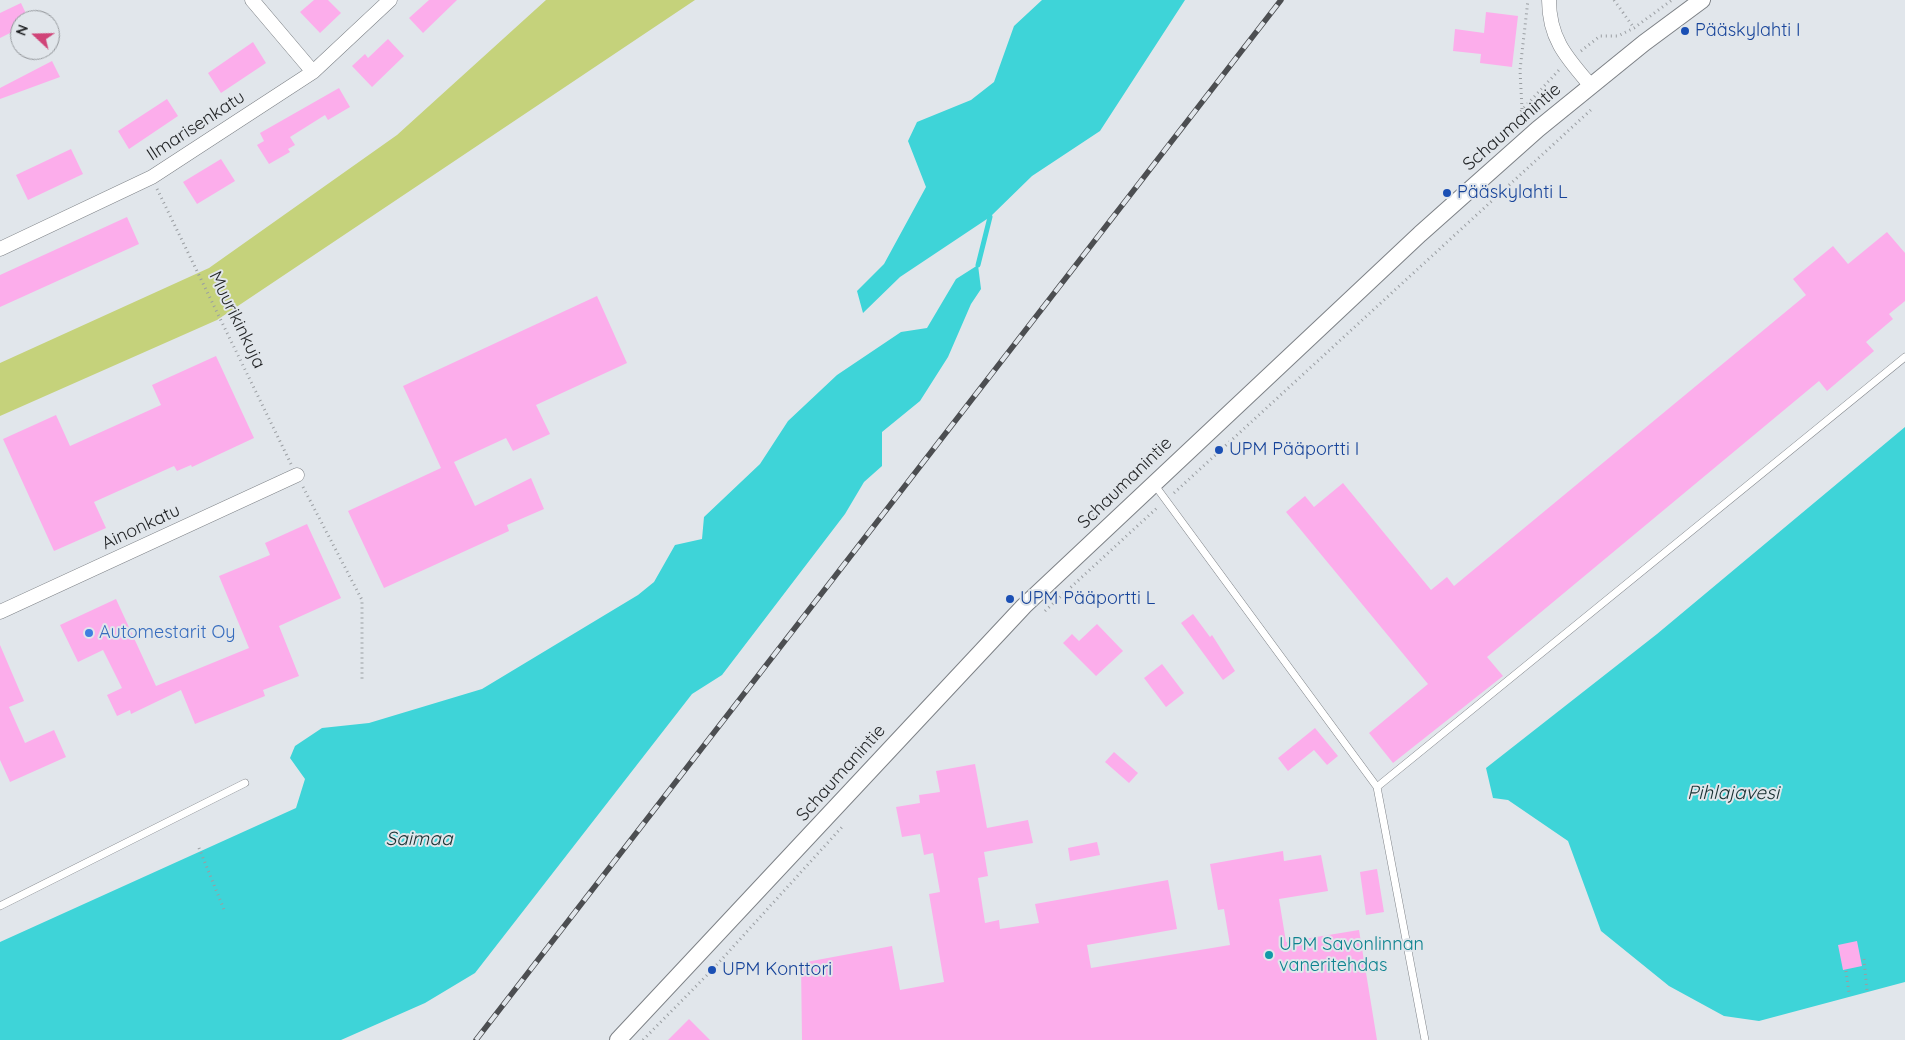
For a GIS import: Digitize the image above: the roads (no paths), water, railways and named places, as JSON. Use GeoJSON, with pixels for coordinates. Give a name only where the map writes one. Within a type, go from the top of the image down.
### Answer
{"type":"FeatureCollection","features":[{"type":"Feature","properties":{"kind":"street"},"geometry":{"type":"LineString","coordinates":[[252,0],[313,72]]}},
{"type":"Feature","properties":{"kind":"street","name":"Ilmarisenkatu"},"geometry":{"type":"LineString","coordinates":[[0,249],[152,177],[313,72],[390,0]]}},
{"type":"Feature","properties":{"kind":"street"},"geometry":{"type":"LineString","coordinates":[[1549,0],[1550,23],[1556,41],[1591,86]]}},
{"type":"Feature","properties":{"kind":"street","name":"Schaumanintie"},"geometry":{"type":"LineString","coordinates":[[618,1040],[1024,606],[1420,234],[1538,129],[1702,0]]}},
{"type":"Feature","properties":{"kind":"street","name":"Ainonkatu"},"geometry":{"type":"LineString","coordinates":[[0,612],[297,475]]}},
{"type":"Feature","properties":{"kind":"lane"},"geometry":{"type":"LineString","coordinates":[[1377,787],[1905,358]]}},
{"type":"Feature","properties":{"kind":"lane"},"geometry":{"type":"LineString","coordinates":[[1153,483],[1377,787],[1425,1040]]}},
{"type":"Feature","properties":{"kind":"lane"},"geometry":{"type":"LineString","coordinates":[[0,906],[245,783]]}},
{"type":"Feature","properties":{"kind":"water"},"geometry":{"type":"Polygon","coordinates":[[[1042,0],[1185,0],[1100,131],[1032,176],[990,217],[900,277],[863,313],[857,291],[884,264],[926,187],[908,141],[917,122],[971,100],[994,82],[1014,26],[1042,0]]]}},
{"type":"Feature","properties":{"kind":"water","name":"Saimaa"},"geometry":{"type":"Polygon","coordinates":[[[978,265],[981,289],[971,304],[948,357],[920,401],[882,432],[882,466],[864,482],[845,514],[722,675],[692,694],[475,973],[425,1003],[341,1040],[0,1040],[0,942],[296,808],[305,779],[290,758],[295,746],[322,728],[369,723],[482,689],[638,595],[654,582],[675,545],[702,539],[704,517],[760,464],[788,421],[837,375],[901,332],[927,328],[956,279],[978,265]]]}},
{"type":"Feature","properties":{"kind":"water","name":"Pihlajavesi"},"geometry":{"type":"Polygon","coordinates":[[[1905,427],[1905,982],[1759,1021],[1724,1016],[1669,986],[1601,931],[1568,841],[1508,800],[1493,798],[1486,768],[1657,634],[1905,427]]]}},
{"type":"Feature","properties":{"kind":"waterway"},"geometry":{"type":"LineString","coordinates":[[978,265],[990,217]]}},
{"type":"Feature","properties":{"kind":"railway"},"geometry":{"type":"LineString","coordinates":[[476,1040],[1281,0]]}},
{"type":"Feature","properties":{"kind":"place","name":"Pääskylahti I"},"geometry":{"type":"Point","coordinates":[1685,31]}},
{"type":"Feature","properties":{"kind":"place","name":"Pääskylahti L"},"geometry":{"type":"Point","coordinates":[1447,193]}},
{"type":"Feature","properties":{"kind":"place","name":"UPM Pääportti I"},"geometry":{"type":"Point","coordinates":[1219,450]}},
{"type":"Feature","properties":{"kind":"place","name":"UPM Pääportti L"},"geometry":{"type":"Point","coordinates":[1010,599]}},
{"type":"Feature","properties":{"kind":"place","name":"Automestarit Oy"},"geometry":{"type":"Point","coordinates":[89,633]}},
{"type":"Feature","properties":{"kind":"place","name":"UPM Savonlinnan vaneritehdas"},"geometry":{"type":"Point","coordinates":[1269,955]}},
{"type":"Feature","properties":{"kind":"place","name":"UPM Konttori"},"geometry":{"type":"Point","coordinates":[712,970]}}]}
